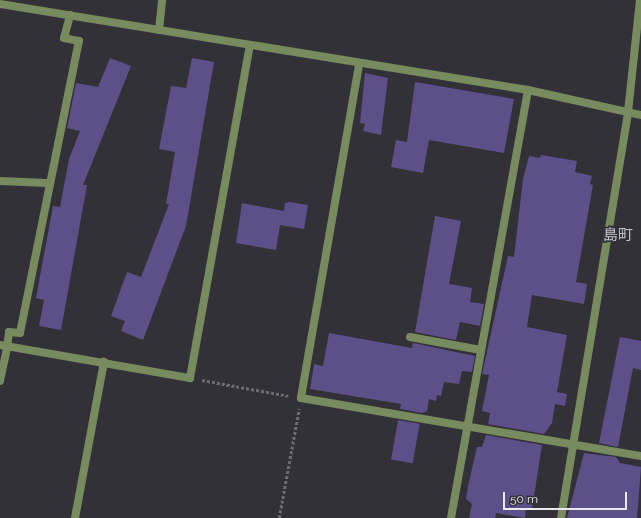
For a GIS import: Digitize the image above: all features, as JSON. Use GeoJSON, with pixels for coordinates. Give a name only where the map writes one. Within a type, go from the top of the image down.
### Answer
{"type":"FeatureCollection","features":[{"type":"Feature","properties":{"kind":"street"},"geometry":{"type":"LineString","coordinates":[[159,30],[162,0]]}},
{"type":"Feature","properties":{"kind":"street"},"geometry":{"type":"LineString","coordinates":[[561,518],[628,112],[640,0]]}},
{"type":"Feature","properties":{"kind":"street"},"geometry":{"type":"LineString","coordinates":[[0,4],[359,65],[528,90],[641,115]]}},
{"type":"Feature","properties":{"kind":"street"},"geometry":{"type":"LineString","coordinates":[[0,381],[3,346],[9,332],[20,333],[47,183],[78,41],[64,38],[70,15]]}},
{"type":"Feature","properties":{"kind":"street"},"geometry":{"type":"LineString","coordinates":[[3,346],[104,362],[190,378],[250,46]]}},
{"type":"Feature","properties":{"kind":"street"},"geometry":{"type":"LineString","coordinates":[[359,65],[301,398],[641,456]]}},
{"type":"Feature","properties":{"kind":"street"},"geometry":{"type":"LineString","coordinates":[[451,518],[528,90]]}},
{"type":"Feature","properties":{"kind":"street"},"geometry":{"type":"LineString","coordinates":[[0,181],[47,183]]}},
{"type":"Feature","properties":{"kind":"street"},"geometry":{"type":"LineString","coordinates":[[410,337],[481,350]]}},
{"type":"Feature","properties":{"kind":"street"},"geometry":{"type":"LineString","coordinates":[[75,518],[104,362]]}},
{"type":"Feature","properties":{"kind":"path"},"geometry":{"type":"LineString","coordinates":[[190,378],[301,398],[279,518]]}},
{"type":"Feature","properties":{"kind":"building"},"geometry":{"type":"Polygon","coordinates":[[[110,58],[131,66],[83,185],[87,185],[61,330],[39,326],[44,300],[36,298],[53,206],[60,207],[69,159],[80,131],[67,128],[76,83],[98,87],[110,58]]]}},
{"type":"Feature","properties":{"kind":"building"},"geometry":{"type":"Polygon","coordinates":[[[192,58],[214,62],[186,226],[143,340],[121,331],[125,321],[111,316],[127,272],[141,277],[169,204],[166,204],[175,152],[159,149],[171,86],[186,88],[192,58]]]}},
{"type":"Feature","properties":{"kind":"building"},"geometry":{"type":"Polygon","coordinates":[[[365,73],[388,78],[381,135],[363,131],[365,124],[360,123],[365,73]]]}},
{"type":"Feature","properties":{"kind":"building"},"geometry":{"type":"Polygon","coordinates":[[[415,82],[514,99],[504,153],[429,140],[423,173],[391,167],[396,140],[407,142],[415,82]]]}},
{"type":"Feature","properties":{"kind":"building"},"geometry":{"type":"Polygon","coordinates":[[[541,155],[577,161],[575,172],[592,176],[590,184],[593,185],[576,282],[587,284],[584,304],[532,295],[527,327],[567,335],[557,392],[567,394],[565,406],[555,404],[552,423],[544,434],[488,424],[490,413],[482,411],[489,375],[482,374],[508,256],[514,257],[523,179],[529,156],[540,158],[541,155]]]}},
{"type":"Feature","properties":{"kind":"building"},"geometry":{"type":"Polygon","coordinates":[[[289,202],[308,205],[304,229],[280,225],[276,250],[236,243],[242,203],[284,211],[285,203],[289,202]]]}},
{"type":"Feature","properties":{"kind":"building"},"geometry":{"type":"Polygon","coordinates":[[[435,216],[461,221],[449,284],[472,288],[470,302],[484,304],[480,326],[460,322],[456,340],[415,332],[435,216]]]}},
{"type":"Feature","properties":{"kind":"building"},"geometry":{"type":"Polygon","coordinates":[[[329,333],[412,348],[413,343],[475,356],[472,372],[462,371],[459,384],[444,382],[441,396],[437,395],[436,401],[429,399],[427,411],[422,413],[400,409],[401,404],[310,389],[314,364],[323,366],[329,333]]]}},
{"type":"Feature","properties":{"kind":"building"},"geometry":{"type":"Polygon","coordinates":[[[620,337],[641,341],[641,370],[633,368],[618,447],[599,443],[620,337]]]}},
{"type":"Feature","properties":{"kind":"building"},"geometry":{"type":"Polygon","coordinates":[[[398,420],[420,424],[413,463],[391,459],[398,420]]]}},
{"type":"Feature","properties":{"kind":"building"},"geometry":{"type":"Polygon","coordinates":[[[486,435],[542,445],[532,509],[526,508],[525,518],[496,513],[495,518],[469,518],[472,504],[466,499],[468,486],[477,447],[482,447],[486,435]]]}},
{"type":"Feature","properties":{"kind":"building"},"geometry":{"type":"Polygon","coordinates":[[[584,453],[616,457],[620,463],[641,467],[637,518],[567,518],[584,453]]]}},
{"type":"Feature","properties":{"kind":"district","name":"島町"},"geometry":{"type":"Point","coordinates":[618,236]}}]}
